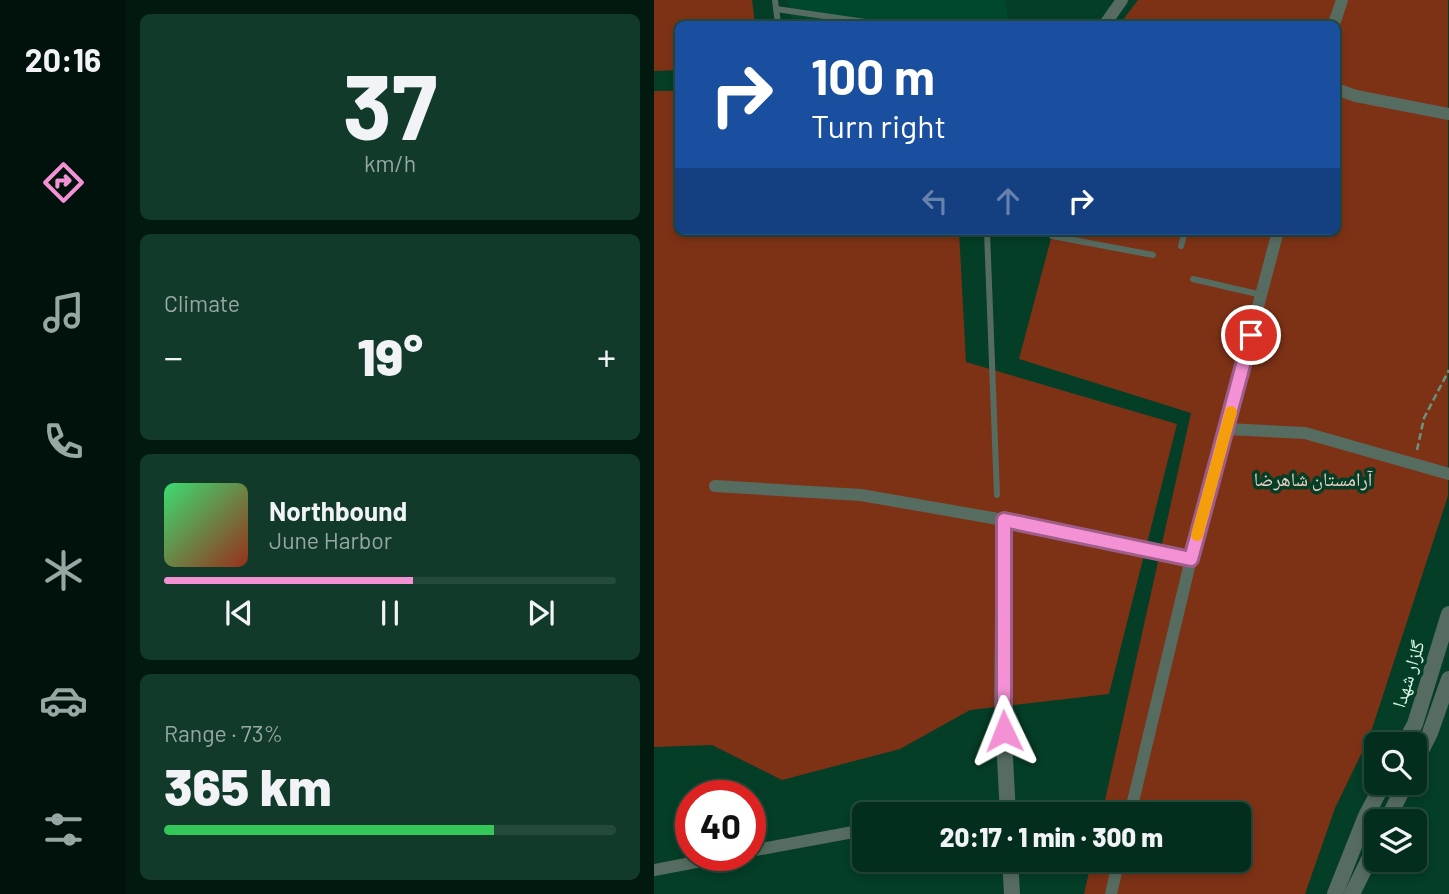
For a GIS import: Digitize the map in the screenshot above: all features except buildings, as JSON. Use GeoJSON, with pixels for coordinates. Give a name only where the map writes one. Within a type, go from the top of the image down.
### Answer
{"type":"FeatureCollection","features":[{"type":"Feature","properties":{"kind":"street"},"geometry":{"type":"LineString","coordinates":[[1107,21],[1122,0]]}},
{"type":"Feature","properties":{"kind":"street"},"geometry":{"type":"LineString","coordinates":[[1335,21],[1342,0]]}},
{"type":"Feature","properties":{"kind":"street"},"geometry":{"type":"LineString","coordinates":[[1340,90],[1448,114]]}},
{"type":"Feature","properties":{"kind":"street"},"geometry":{"type":"LineString","coordinates":[[1133,802],[1191,559],[1277,235]]}},
{"type":"Feature","properties":{"kind":"street"},"geometry":{"type":"LineString","coordinates":[[1226,429],[1305,433],[1448,474]]}},
{"type":"Feature","properties":{"kind":"street"},"geometry":{"type":"LineString","coordinates":[[715,486],[861,495],[1004,520],[1191,559]]}},
{"type":"Feature","properties":{"kind":"street"},"geometry":{"type":"LineString","coordinates":[[1004,520],[1002,703],[1007,802]]}},
{"type":"Feature","properties":{"kind":"street","name":"گلزار شهدا"},"geometry":{"type":"LineString","coordinates":[[1411,732],[1441,666],[1448,614]]}},
{"type":"Feature","properties":{"kind":"street","name":"گلزار شهدا"},"geometry":{"type":"LineString","coordinates":[[1427,739],[1448,679]]}},
{"type":"Feature","properties":{"kind":"street"},"geometry":{"type":"LineString","coordinates":[[1335,894],[1377,795]]}},
{"type":"Feature","properties":{"kind":"street"},"geometry":{"type":"LineString","coordinates":[[766,849],[852,832]]}},
{"type":"Feature","properties":{"kind":"street"},"geometry":{"type":"LineString","coordinates":[[654,870],[675,866]]}},
{"type":"Feature","properties":{"kind":"street"},"geometry":{"type":"LineString","coordinates":[[1352,894],[1364,870]]}},
{"type":"Feature","properties":{"kind":"street"},"geometry":{"type":"LineString","coordinates":[[1011,872],[1012,894]]}},
{"type":"Feature","properties":{"kind":"street"},"geometry":{"type":"LineString","coordinates":[[1111,894],[1116,872]]}},
{"type":"Feature","properties":{"kind":"lane"},"geometry":{"type":"LineString","coordinates":[[775,0],[778,21]]}},
{"type":"Feature","properties":{"kind":"lane"},"geometry":{"type":"LineString","coordinates":[[776,9],[858,21]]}},
{"type":"Feature","properties":{"kind":"lane"},"geometry":{"type":"LineString","coordinates":[[988,235],[997,495]]}},
{"type":"Feature","properties":{"kind":"lane"},"geometry":{"type":"LineString","coordinates":[[1051,235],[1153,255]]}},
{"type":"Feature","properties":{"kind":"lane"},"geometry":{"type":"LineString","coordinates":[[1181,246],[1184,235]]}},
{"type":"Feature","properties":{"kind":"lane"},"geometry":{"type":"LineString","coordinates":[[1193,279],[1262,295]]}},
{"type":"Feature","properties":{"kind":"path"},"geometry":{"type":"LineString","coordinates":[[1415,464],[1424,418],[1448,370]]}},
{"type":"Feature","properties":{"kind":"shaded area"},"geometry":{"type":"Polygon","coordinates":[[[788,0],[1006,0],[1008,21],[816,21],[791,18],[788,0]]]}},
{"type":"Feature","properties":{"kind":"green space"},"geometry":{"type":"Polygon","coordinates":[[[654,0],[752,0],[755,21],[675,21],[675,70],[654,71],[654,0]]]}},
{"type":"Feature","properties":{"kind":"green space","name":"آرامستان شاهرضا"},"geometry":{"type":"Polygon","coordinates":[[[1138,0],[1448,0],[1448,496],[1371,732],[1364,732],[1364,748],[1335,808],[1305,894],[1084,894],[1089,872],[1251,872],[1251,802],[1105,802],[1191,413],[1019,359],[1052,235],[1340,235],[1340,21],[1122,21],[1138,0]]]}},
{"type":"Feature","properties":{"kind":"green space"},"geometry":{"type":"Polygon","coordinates":[[[654,91],[675,91],[675,235],[959,235],[966,362],[1177,424],[1109,694],[970,710],[900,749],[782,780],[712,745],[654,747],[654,91]]]}},
{"type":"Feature","properties":{"kind":"slow traffic"},"geometry":{"type":"LineString","coordinates":[[1197,535],[1231,412]]}},
{"type":"Feature","properties":{"kind":"route"},"geometry":{"type":"LineString","coordinates":[[1004,731],[1004,520],[1191,559],[1251,335]]}}]}
